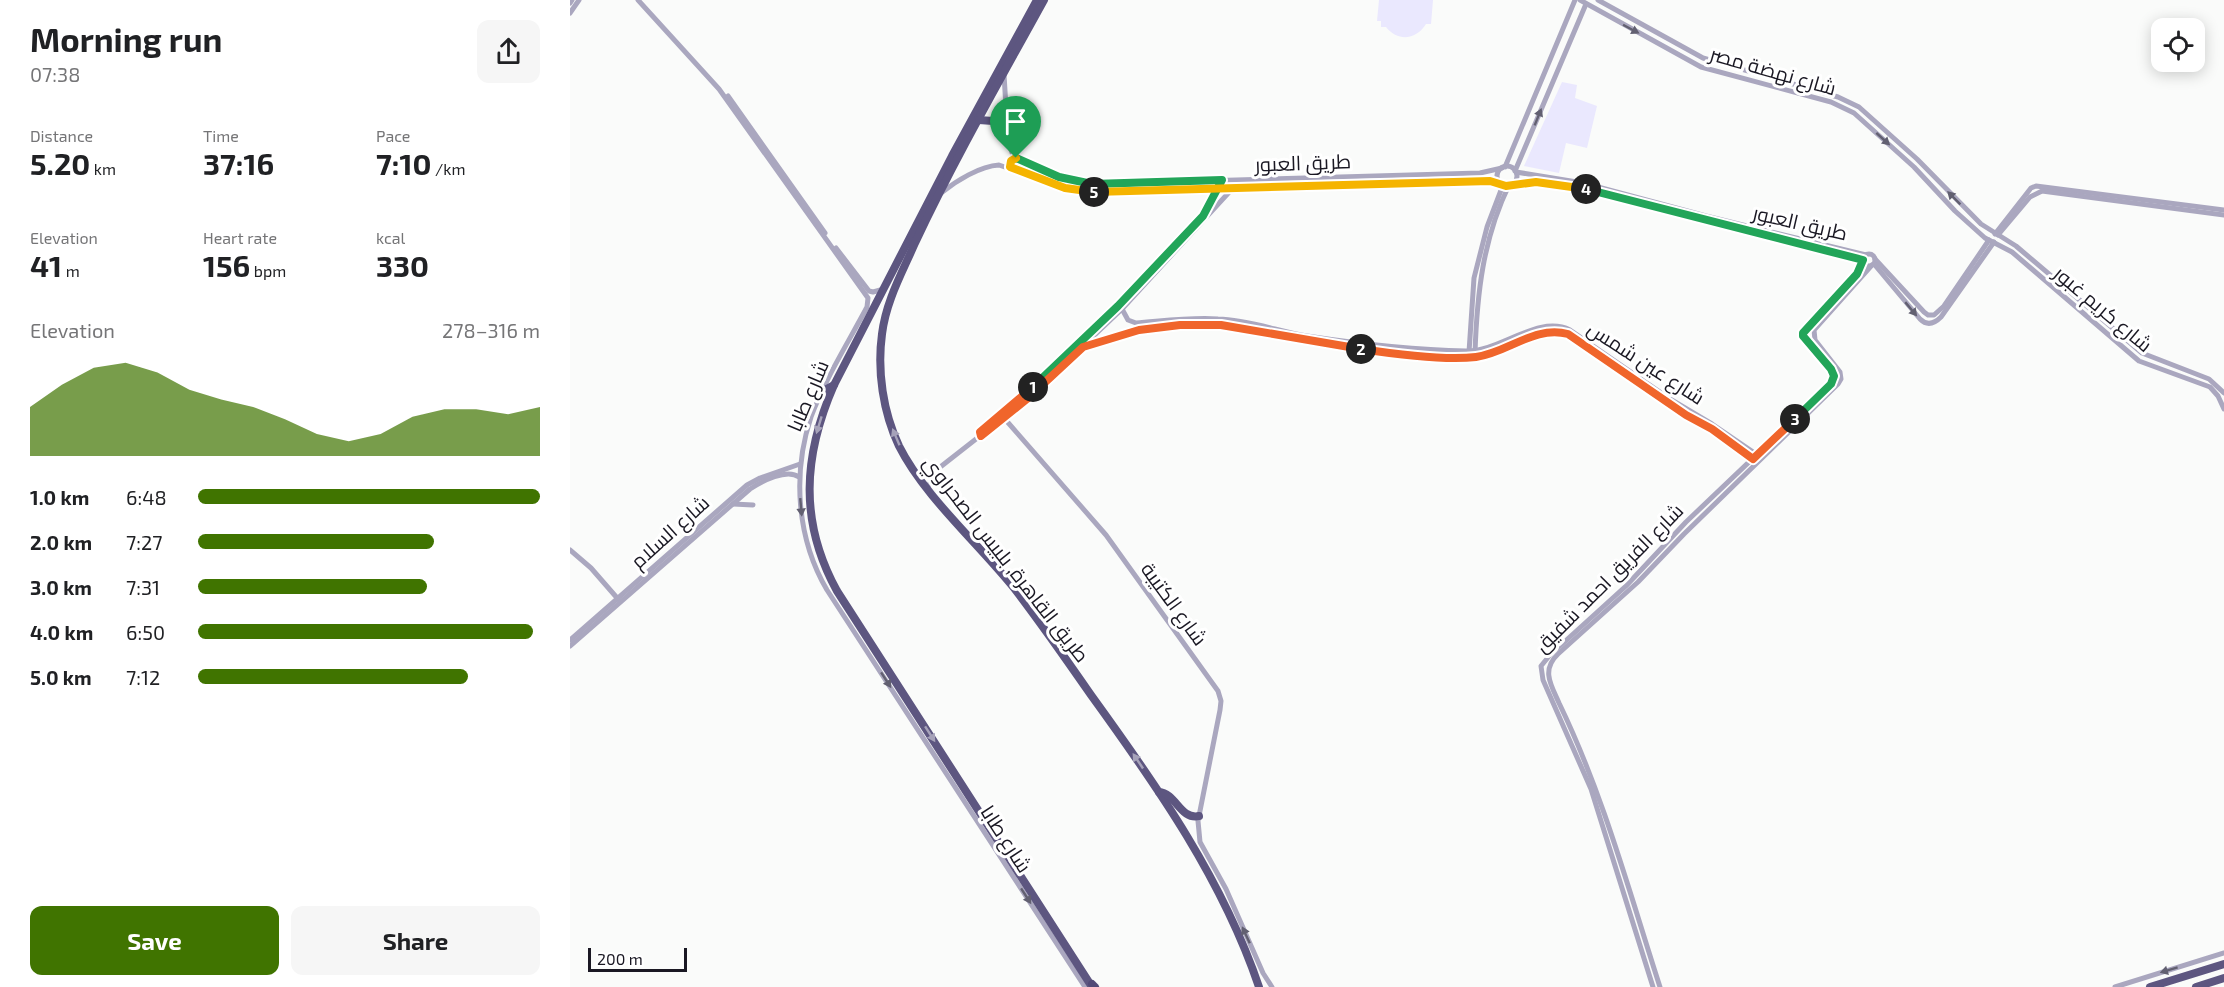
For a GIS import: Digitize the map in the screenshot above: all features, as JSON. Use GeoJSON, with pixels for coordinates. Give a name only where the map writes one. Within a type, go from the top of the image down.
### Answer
{"type":"FeatureCollection","features":[{"type":"Feature","properties":{"kind":"highway"},"geometry":{"type":"LineString","coordinates":[[1037,0],[952,156],[834,385],[811,456],[810,510],[826,570],[862,629],[956,767],[1051,916],[1091,986]]}},
{"type":"Feature","properties":{"kind":"highway","name":"طريق القاهرة, بلبيس الصحراوي"},"geometry":{"type":"LineString","coordinates":[[1044,0],[938,197],[890,300],[882,332],[880,352],[883,391],[890,422],[906,457],[927,488],[1015,590],[1116,735],[1159,792],[1194,845],[1226,908],[1261,987]]}},
{"type":"Feature","properties":{"kind":"highway"},"geometry":{"type":"LineString","coordinates":[[979,120],[1007,122]]}},
{"type":"Feature","properties":{"kind":"highway"},"geometry":{"type":"LineString","coordinates":[[850,341],[850,355]]}},
{"type":"Feature","properties":{"kind":"highway"},"geometry":{"type":"LineString","coordinates":[[823,391],[834,385]]}},
{"type":"Feature","properties":{"kind":"highway"},"geometry":{"type":"LineString","coordinates":[[849,623],[862,629]]}},
{"type":"Feature","properties":{"kind":"highway"},"geometry":{"type":"LineString","coordinates":[[1159,792],[1166,794],[1188,815],[1199,816]]}},
{"type":"Feature","properties":{"kind":"highway"},"geometry":{"type":"LineString","coordinates":[[1069,950],[1070,963]]}},
{"type":"Feature","properties":{"kind":"highway"},"geometry":{"type":"LineString","coordinates":[[2150,987],[2224,964]]}},
{"type":"Feature","properties":{"kind":"highway"},"geometry":{"type":"LineString","coordinates":[[2196,987],[2224,978]]}},
{"type":"Feature","properties":{"kind":"street"},"geometry":{"type":"LineString","coordinates":[[570,13],[579,0]]}},
{"type":"Feature","properties":{"kind":"street"},"geometry":{"type":"LineString","coordinates":[[640,0],[722,87],[863,289],[873,292],[884,289]]}},
{"type":"Feature","properties":{"kind":"street"},"geometry":{"type":"LineString","coordinates":[[1506,184],[1498,174],[1503,168],[1547,69],[1575,0]]}},
{"type":"Feature","properties":{"kind":"street","name":"شارع نهضة مصر"},"geometry":{"type":"LineString","coordinates":[[1598,0],[1714,62],[1852,103],[1917,159],[1981,224],[1996,235]]}},
{"type":"Feature","properties":{"kind":"street"},"geometry":{"type":"LineString","coordinates":[[1472,354],[1474,278],[1487,227],[1506,184],[1517,178],[1516,172],[1583,2]]}},
{"type":"Feature","properties":{"kind":"street","name":"شارع نهضة مصر"},"geometry":{"type":"LineString","coordinates":[[1583,2],[1692,63],[1831,102],[1849,110],[1914,167],[1955,211],[1992,241]]}},
{"type":"Feature","properties":{"kind":"street"},"geometry":{"type":"LineString","coordinates":[[1658,43],[1662,36]]}},
{"type":"Feature","properties":{"kind":"street"},"geometry":{"type":"LineString","coordinates":[[1666,48],[1671,40]]}},
{"type":"Feature","properties":{"kind":"street"},"geometry":{"type":"LineString","coordinates":[[1547,69],[1556,73]]}},
{"type":"Feature","properties":{"kind":"street"},"geometry":{"type":"LineString","coordinates":[[1004,74],[1009,145],[1016,158],[1011,161],[1010,167]]}},
{"type":"Feature","properties":{"kind":"street","name":"طريق العبور"},"geometry":{"type":"LineString","coordinates":[[1016,158],[1059,177],[1092,184],[1480,173],[1503,168]]}},
{"type":"Feature","properties":{"kind":"street","name":"طريق العبور"},"geometry":{"type":"LineString","coordinates":[[938,197],[956,183],[989,167],[999,165],[1065,188],[1086,192],[1490,181],[1506,184],[1536,182],[1582,188],[1864,259]]}},
{"type":"Feature","properties":{"kind":"street"},"geometry":{"type":"LineString","coordinates":[[1503,168],[1511,167],[1516,172]]}},
{"type":"Feature","properties":{"kind":"street","name":"طريق العبور"},"geometry":{"type":"LineString","coordinates":[[1516,172],[1583,183],[1864,259]]}},
{"type":"Feature","properties":{"kind":"street"},"geometry":{"type":"LineString","coordinates":[[927,488],[939,468],[1021,398],[1125,298],[1203,216],[1222,180]]}},
{"type":"Feature","properties":{"kind":"street"},"geometry":{"type":"LineString","coordinates":[[981,434],[1004,418],[1122,309],[1233,189],[1235,184],[1233,180]]}},
{"type":"Feature","properties":{"kind":"street"},"geometry":{"type":"LineString","coordinates":[[1996,235],[2030,198],[2041,191],[2195,209],[2224,210]]}},
{"type":"Feature","properties":{"kind":"street"},"geometry":{"type":"LineString","coordinates":[[2195,209],[2224,215]]}},
{"type":"Feature","properties":{"kind":"street","name":"شارع كريم غبور"},"geometry":{"type":"LineString","coordinates":[[1996,235],[2012,244],[2142,353],[2209,379],[2224,393]]}},
{"type":"Feature","properties":{"kind":"street"},"geometry":{"type":"LineString","coordinates":[[1930,316],[1941,310],[1992,241]]}},
{"type":"Feature","properties":{"kind":"street"},"geometry":{"type":"LineString","coordinates":[[1930,324],[1941,317],[1992,241]]}},
{"type":"Feature","properties":{"kind":"street","name":"شارع كريم غبور"},"geometry":{"type":"LineString","coordinates":[[1992,241],[2012,252],[2136,358],[2156,368],[2206,384],[2216,392],[2224,409]]}},
{"type":"Feature","properties":{"kind":"street"},"geometry":{"type":"LineString","coordinates":[[1874,263],[1867,266],[1864,259],[1872,255],[1874,263],[1920,319],[1930,324]]}},
{"type":"Feature","properties":{"kind":"street","name":"شارع الفريق احمد شفيق"},"geometry":{"type":"LineString","coordinates":[[1757,458],[1833,380],[1833,373],[1803,333],[1852,280],[1864,259]]}},
{"type":"Feature","properties":{"kind":"street"},"geometry":{"type":"LineString","coordinates":[[1874,263],[1930,316]]}},
{"type":"Feature","properties":{"kind":"street","name":"شارع الفريق احمد شفيق"},"geometry":{"type":"LineString","coordinates":[[1660,987],[1609,826],[1574,739],[1544,682],[1541,669],[1550,655],[1617,597],[1686,522],[1840,381],[1840,372],[1815,340],[1814,330],[1874,263]]}},
{"type":"Feature","properties":{"kind":"street","name":"شارع طابا"},"geometry":{"type":"LineString","coordinates":[[863,289],[868,303],[809,423],[800,464],[803,523],[809,551],[821,580],[922,739],[1070,963],[1091,986]]}},
{"type":"Feature","properties":{"kind":"street","name":"شارع عين شمس"},"geometry":{"type":"LineString","coordinates":[[1122,309],[1125,317],[1136,323],[1219,319],[1307,336],[1376,346],[1472,354]]}},
{"type":"Feature","properties":{"kind":"street"},"geometry":{"type":"LineString","coordinates":[[1930,316],[1930,324]]}},
{"type":"Feature","properties":{"kind":"street","name":"شارع عين شمس"},"geometry":{"type":"LineString","coordinates":[[1083,347],[1139,330],[1201,324],[1242,328],[1292,338],[1414,355],[1472,354],[1544,327],[1565,328],[1757,458]]}},
{"type":"Feature","properties":{"kind":"street"},"geometry":{"type":"LineString","coordinates":[[2156,368],[2159,366],[2159,361]]}},
{"type":"Feature","properties":{"kind":"street"},"geometry":{"type":"LineString","coordinates":[[2168,372],[2167,367],[2171,365]]}},
{"type":"Feature","properties":{"kind":"street","name":"شارع الكتيبة"},"geometry":{"type":"LineString","coordinates":[[1004,418],[1099,526],[1218,691],[1221,701],[1220,710],[1197,833],[1226,889],[1263,973],[1272,987]]}},
{"type":"Feature","properties":{"kind":"street","name":"شارع السلام"},"geometry":{"type":"LineString","coordinates":[[570,646],[731,504],[759,484],[791,471],[800,464]]}},
{"type":"Feature","properties":{"kind":"street"},"geometry":{"type":"LineString","coordinates":[[791,471],[800,477]]}},
{"type":"Feature","properties":{"kind":"street","name":"شارع السلام"},"geometry":{"type":"LineString","coordinates":[[570,640],[747,485],[765,476],[791,471]]}},
{"type":"Feature","properties":{"kind":"street"},"geometry":{"type":"LineString","coordinates":[[731,504],[753,505]]}},
{"type":"Feature","properties":{"kind":"street"},"geometry":{"type":"LineString","coordinates":[[570,550],[591,568],[618,599]]}},
{"type":"Feature","properties":{"kind":"street","name":"شارع الفريق احمد شفيق"},"geometry":{"type":"LineString","coordinates":[[1578,749],[1653,987]]}},
{"type":"Feature","properties":{"kind":"street"},"geometry":{"type":"LineString","coordinates":[[2115,987],[2224,953]]}},
{"type":"Feature","properties":{"kind":"shaded area"},"geometry":{"type":"Polygon","coordinates":[[[1379,0],[1433,0],[1431,24],[1426,24],[1412,36],[1396,35],[1386,27],[1381,27],[1381,21],[1377,21],[1379,0]]]}},
{"type":"Feature","properties":{"kind":"shaded area"},"geometry":{"type":"Polygon","coordinates":[[[1562,82],[1577,85],[1575,98],[1597,106],[1587,148],[1566,143],[1559,173],[1524,166],[1562,82]]]}},
{"type":"Feature","properties":{"kind":"route"},"geometry":{"type":"LineString","coordinates":[[1016,158],[1011,161],[1010,167],[1065,188],[1086,192],[1217,189],[1244,188],[1269,188],[1490,181],[1506,186],[1546,183],[1582,188],[1863,260],[1863,262],[1852,280],[1803,333],[1833,373],[1831,384],[1753,459],[1712,429],[1686,415],[1568,334],[1557,331],[1535,335],[1499,352],[1468,358],[1369,350],[1221,325],[1180,325],[1139,330],[1083,347],[1027,399],[981,436],[980,432],[1021,398],[1118,306],[1203,216],[1213,201],[1217,189],[1218,186],[1222,180],[1092,184],[1059,177],[1016,158]]}}]}
